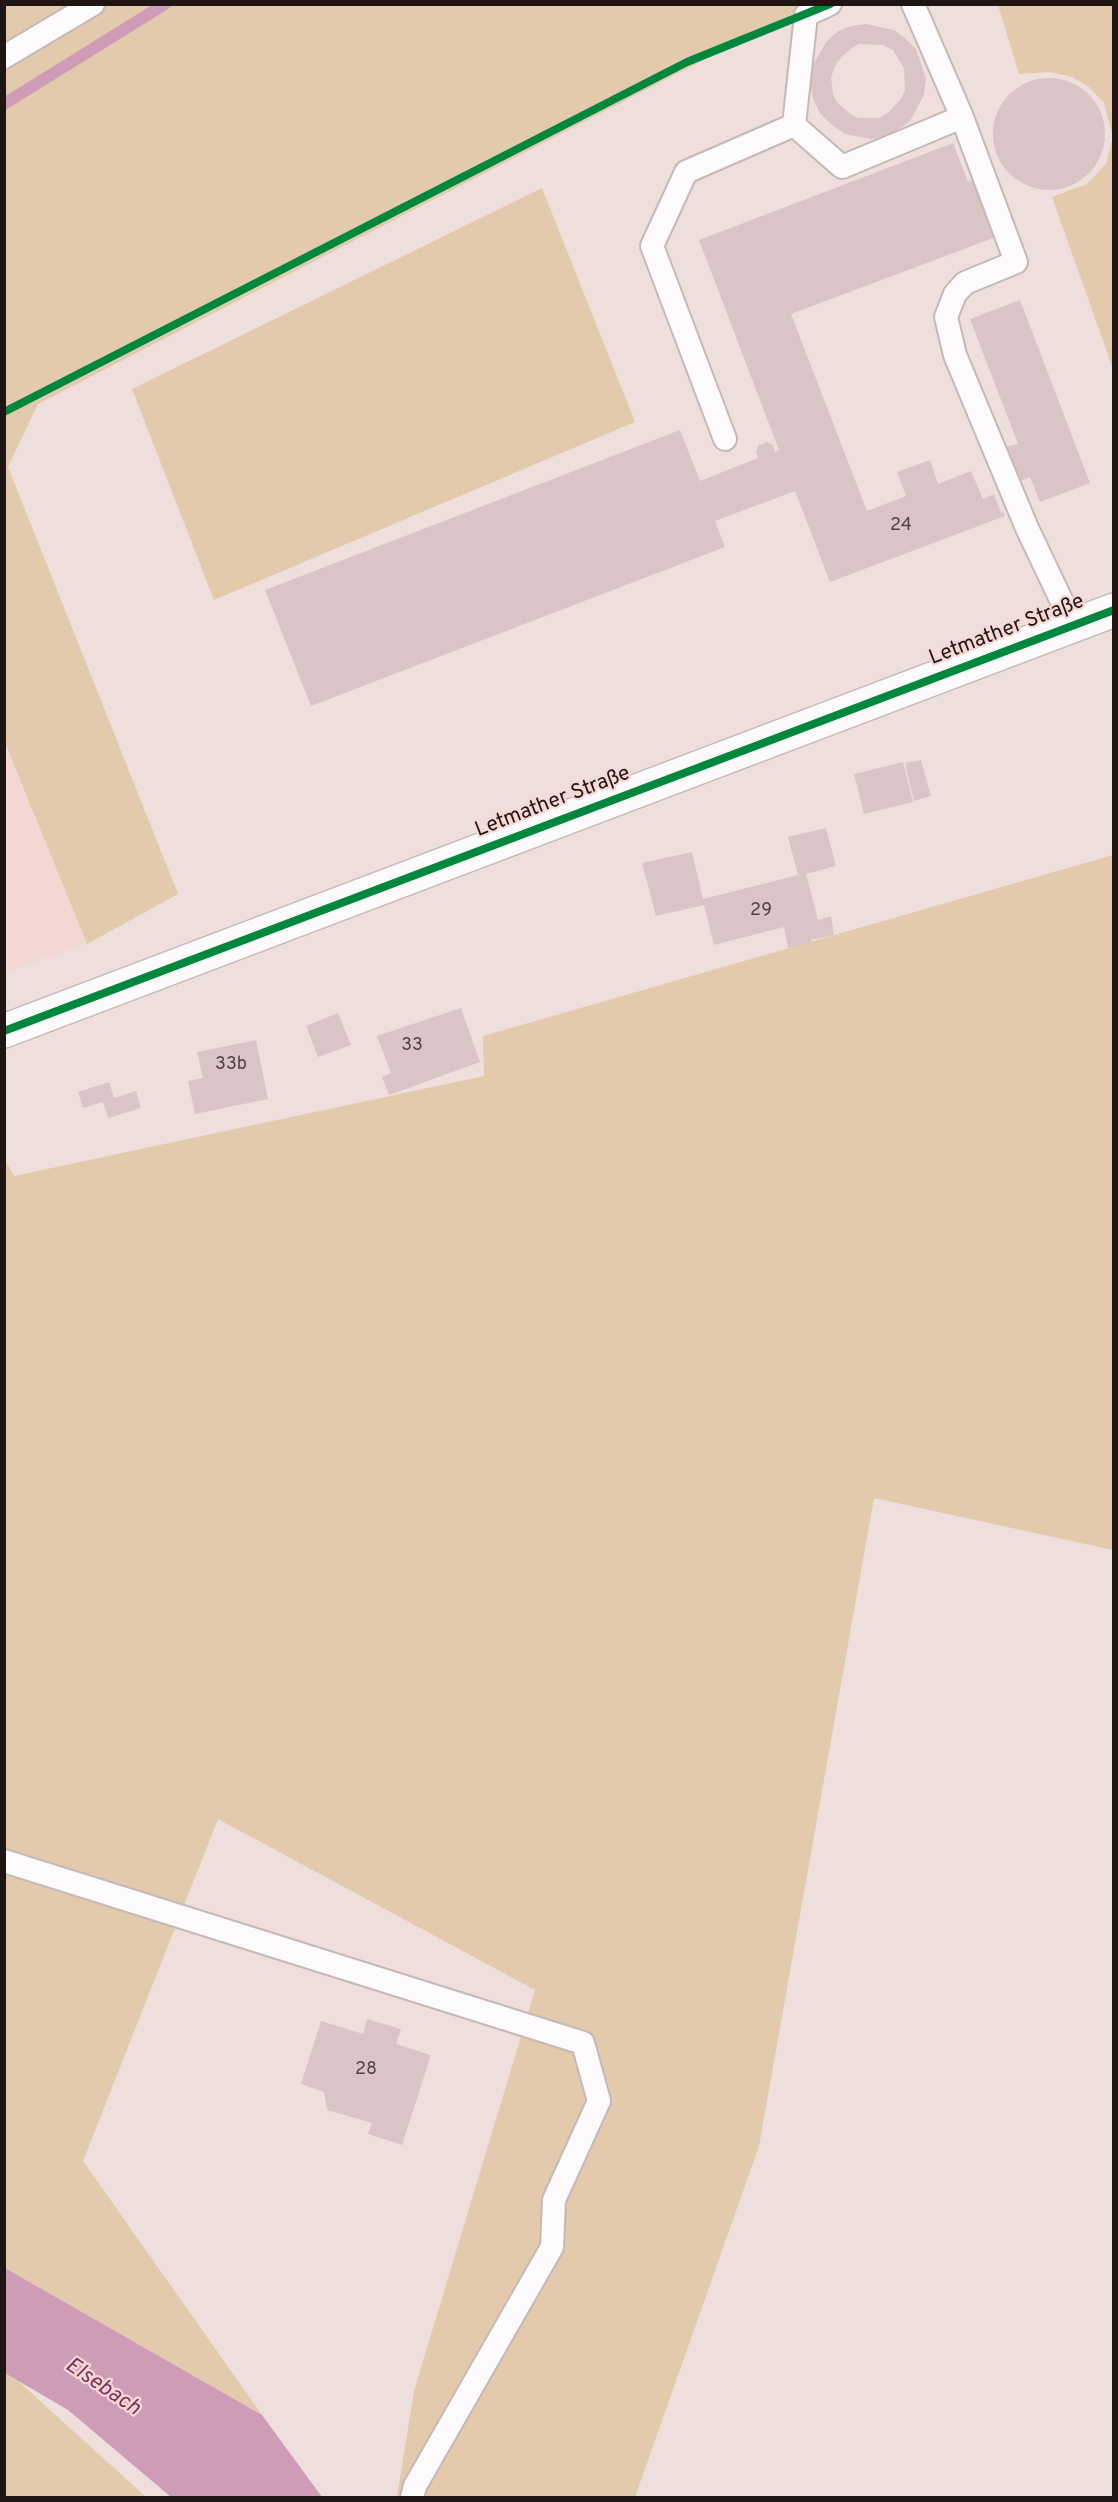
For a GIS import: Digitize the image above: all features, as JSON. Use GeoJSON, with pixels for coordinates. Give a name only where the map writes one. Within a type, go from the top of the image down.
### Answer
{"type":"FeatureCollection","features":[{"type":"Feature","properties":{"kind":"main road","name":"Letmather Straße"},"geometry":{"type":"LineString","coordinates":[[4,1031],[1113,610]]}},
{"type":"Feature","properties":{"kind":"lane"},"geometry":{"type":"LineString","coordinates":[[4,57],[93,4]]}},
{"type":"Feature","properties":{"kind":"lane"},"geometry":{"type":"LineString","coordinates":[[794,125],[806,15],[830,4]]}},
{"type":"Feature","properties":{"kind":"lane"},"geometry":{"type":"LineString","coordinates":[[913,4],[962,117],[1016,262],[964,283],[955,294],[946,317],[955,355],[1027,528],[1073,625]]}},
{"type":"Feature","properties":{"kind":"lane"},"geometry":{"type":"LineString","coordinates":[[794,125],[842,167],[962,117]]}},
{"type":"Feature","properties":{"kind":"lane"},"geometry":{"type":"LineString","coordinates":[[725,439],[652,246],[686,172],[794,125]]}},
{"type":"Feature","properties":{"kind":"lane"},"geometry":{"type":"LineString","coordinates":[[4,1861],[583,2043],[599,2101],[554,2200],[552,2247],[415,2486],[412,2498]]}},
{"type":"Feature","properties":{"kind":"path"},"geometry":{"type":"LineString","coordinates":[[4,412],[687,62],[806,15]]}},
{"type":"Feature","properties":{"kind":"shaded area"},"geometry":{"type":"Polygon","coordinates":[[[4,5],[810,5],[38,404],[8,467],[178,894],[87,944],[5,743],[4,5]]]}},
{"type":"Feature","properties":{"kind":"shaded area"},"geometry":{"type":"Polygon","coordinates":[[[998,5],[1113,5],[1113,137],[1104,103],[1089,87],[1072,77],[1050,72],[1019,74],[998,5]]]}},
{"type":"Feature","properties":{"kind":"shaded area"},"geometry":{"type":"Polygon","coordinates":[[[1113,137],[1113,369],[1052,197],[1087,184],[1106,164],[1113,137]]]}},
{"type":"Feature","properties":{"kind":"shaded area"},"geometry":{"type":"Polygon","coordinates":[[[542,188],[635,422],[214,600],[132,389],[542,188]]]}},
{"type":"Feature","properties":{"kind":"shaded area"},"geometry":{"type":"Polygon","coordinates":[[[4,743],[87,944],[5,972],[4,972],[4,743]]]}},
{"type":"Feature","properties":{"kind":"shaded area"},"geometry":{"type":"Polygon","coordinates":[[[1113,855],[1113,1550],[874,1498],[759,2146],[635,2497],[397,2497],[414,2391],[535,1990],[218,1819],[83,2161],[262,2415],[5,2268],[4,1158],[14,1176],[484,1076],[483,1036],[1113,855]]]}},
{"type":"Feature","properties":{"kind":"shaded area"},"geometry":{"type":"Polygon","coordinates":[[[6,2370],[146,2497],[5,2498],[6,2370]]]}},
{"type":"Feature","properties":{"kind":"water","name":"Elsebach"},"geometry":{"type":"Polygon","coordinates":[[[5,2268],[262,2415],[322,2497],[171,2497],[68,2410],[5,2373],[5,2268]]]}},
{"type":"Feature","properties":{"kind":"building"},"geometry":{"type":"Polygon","coordinates":[[[866,24],[894,30],[916,49],[926,79],[924,95],[910,121],[887,137],[871,139],[845,134],[820,113],[813,99],[810,82],[812,67],[826,42],[838,31],[866,24]],[[859,44],[850,49],[837,62],[831,77],[836,101],[858,118],[879,118],[888,113],[901,99],[905,90],[904,68],[893,50],[883,45],[859,44]]]}},
{"type":"Feature","properties":{"kind":"building"},"geometry":{"type":"Polygon","coordinates":[[[1049,78],[1071,82],[1089,94],[1101,112],[1105,134],[1101,156],[1089,174],[1071,186],[1049,190],[1027,186],[1009,174],[997,156],[993,134],[997,112],[1009,94],[1027,82],[1049,78]]]}},
{"type":"Feature","properties":{"kind":"building"},"geometry":{"type":"Polygon","coordinates":[[[953,143],[968,182],[974,179],[996,237],[791,314],[867,511],[906,496],[897,472],[930,460],[938,484],[971,471],[983,499],[994,494],[1001,513],[1003,512],[1005,516],[830,582],[795,491],[715,521],[725,547],[311,706],[265,590],[680,430],[700,481],[758,458],[756,451],[759,445],[767,442],[773,445],[775,452],[779,450],[699,240],[953,143]]]}},
{"type":"Feature","properties":{"kind":"building"},"geometry":{"type":"Polygon","coordinates":[[[1020,300],[1090,483],[1040,502],[1030,477],[1019,482],[1006,447],[1018,444],[970,319],[1020,300]]]}},
{"type":"Feature","properties":{"kind":"building"},"geometry":{"type":"Polygon","coordinates":[[[921,760],[931,796],[914,801],[905,763],[921,760]]]}},
{"type":"Feature","properties":{"kind":"building"},"geometry":{"type":"Polygon","coordinates":[[[903,762],[913,802],[864,814],[854,774],[903,762]]]}},
{"type":"Feature","properties":{"kind":"building"},"geometry":{"type":"Polygon","coordinates":[[[826,828],[836,866],[806,874],[818,920],[831,916],[834,935],[788,948],[784,927],[714,945],[704,905],[656,916],[642,863],[692,852],[703,899],[798,875],[788,837],[826,828]]]}},
{"type":"Feature","properties":{"kind":"building"},"geometry":{"type":"Polygon","coordinates":[[[461,1008],[480,1062],[389,1095],[382,1077],[391,1073],[377,1036],[461,1008]]]}},
{"type":"Feature","properties":{"kind":"building"},"geometry":{"type":"Polygon","coordinates":[[[338,1013],[351,1045],[318,1057],[306,1026],[338,1013]]]}},
{"type":"Feature","properties":{"kind":"building"},"geometry":{"type":"Polygon","coordinates":[[[256,1040],[268,1099],[195,1114],[188,1081],[203,1078],[197,1052],[256,1040]]]}},
{"type":"Feature","properties":{"kind":"building"},"geometry":{"type":"Polygon","coordinates":[[[109,1082],[114,1098],[136,1091],[141,1108],[108,1118],[103,1102],[83,1108],[78,1092],[109,1082]]]}},
{"type":"Feature","properties":{"kind":"building"},"geometry":{"type":"Polygon","coordinates":[[[367,2019],[401,2029],[396,2044],[431,2055],[402,2145],[368,2134],[372,2123],[327,2110],[324,2092],[301,2084],[321,2021],[363,2034],[367,2019]]]}},
{"type":"Feature","properties":{"kind":"waterway"},"geometry":{"type":"LineString","coordinates":[[4,104],[165,4]]}},
{"type":"Feature","properties":{"kind":"cycle path"},"geometry":{"type":"LineString","coordinates":[[4,412],[687,62],[830,4]]}},
{"type":"Feature","properties":{"kind":"cycle path"},"geometry":{"type":"LineString","coordinates":[[4,1031],[1114,610]]}}]}
